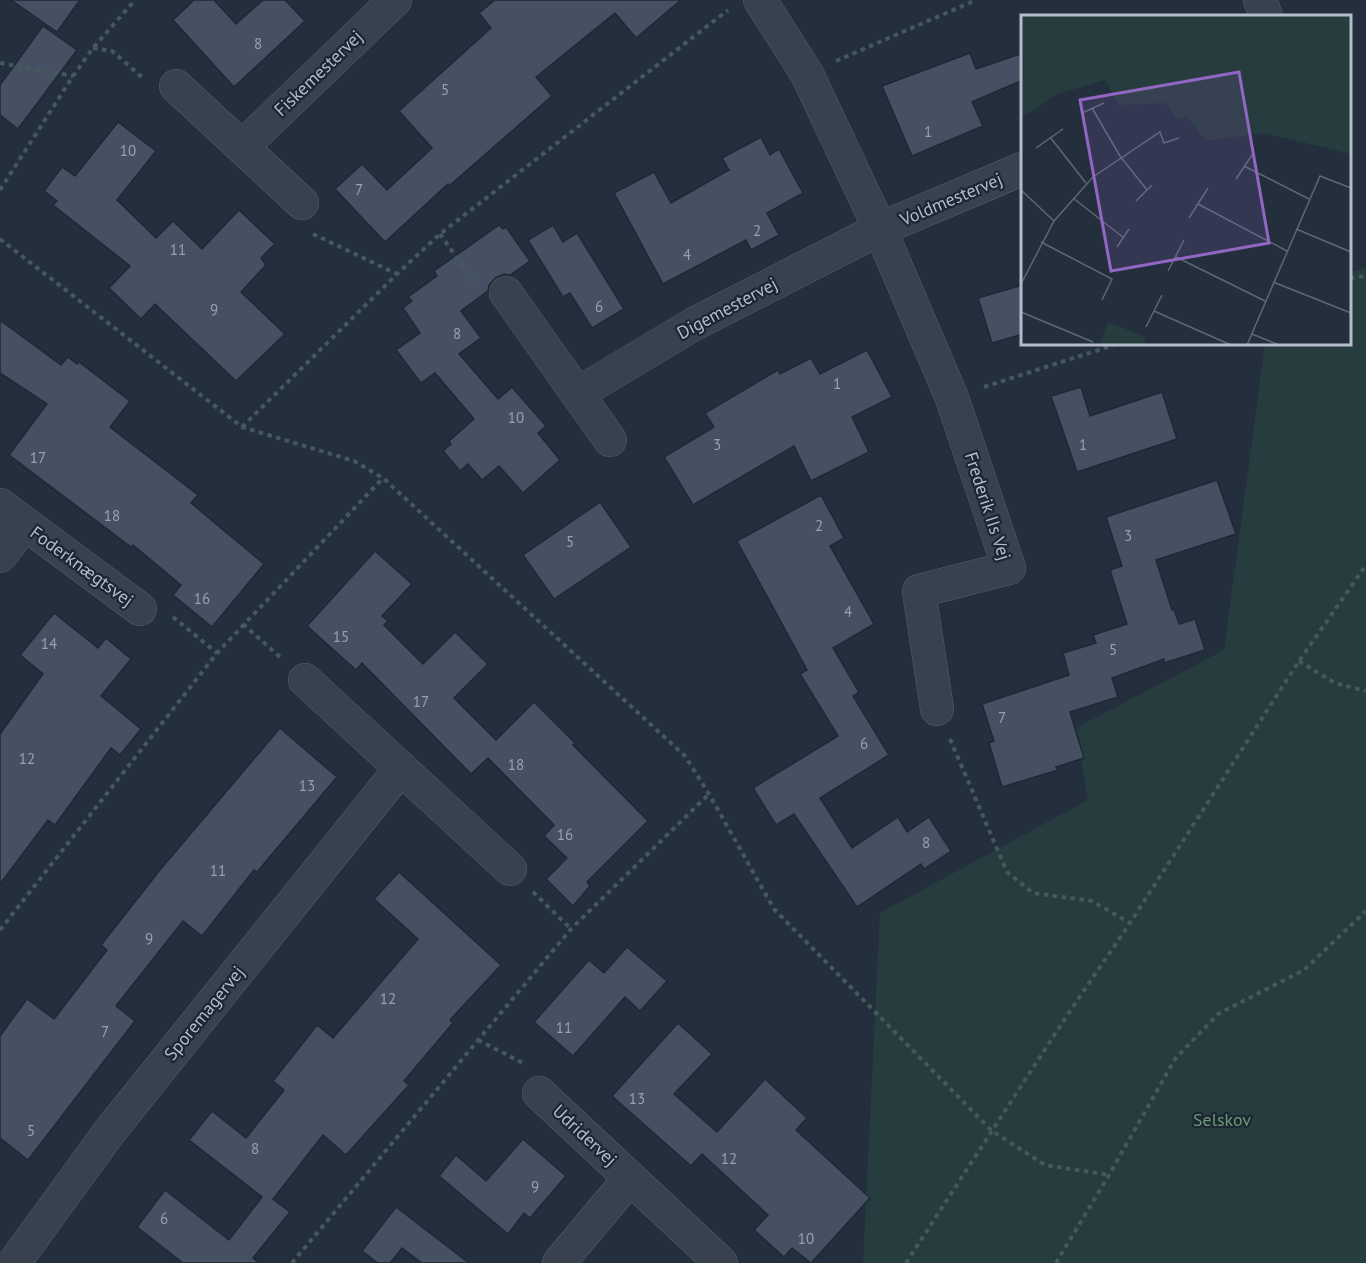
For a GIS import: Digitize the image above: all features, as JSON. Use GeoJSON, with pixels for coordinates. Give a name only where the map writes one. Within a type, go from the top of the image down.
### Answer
{"type":"FeatureCollection","features":[{"type":"Feature","properties":{"kind":"street","name":"Fiskemestervej"},"geometry":{"type":"LineString","coordinates":[[242,147],[395,0]]}},
{"type":"Feature","properties":{"kind":"street"},"geometry":{"type":"LineString","coordinates":[[1260,0],[1266,15]]}},
{"type":"Feature","properties":{"kind":"street","name":"Frederik IIs Vej"},"geometry":{"type":"LineString","coordinates":[[746,3],[807,74],[880,229],[952,398],[1009,568],[919,591],[937,709]]}},
{"type":"Feature","properties":{"kind":"street"},"geometry":{"type":"LineString","coordinates":[[176,86],[302,203]]}},
{"type":"Feature","properties":{"kind":"street","name":"Voldmestervej"},"geometry":{"type":"LineString","coordinates":[[880,229],[1021,170]]}},
{"type":"Feature","properties":{"kind":"street","name":"Digemestervej"},"geometry":{"type":"LineString","coordinates":[[577,394],[694,324],[880,229]]}},
{"type":"Feature","properties":{"kind":"street"},"geometry":{"type":"LineString","coordinates":[[506,293],[610,440]]}},
{"type":"Feature","properties":{"kind":"street","name":"Foderknægtsvej"},"geometry":{"type":"LineString","coordinates":[[0,556],[12,514],[140,609]]}},
{"type":"Feature","properties":{"kind":"street"},"geometry":{"type":"LineString","coordinates":[[305,680],[510,869]]}},
{"type":"Feature","properties":{"kind":"street","name":"Sporemagervej"},"geometry":{"type":"LineString","coordinates":[[14,1263],[110,1131],[401,768]]}},
{"type":"Feature","properties":{"kind":"street","name":"Udridervej"},"geometry":{"type":"LineString","coordinates":[[540,1093],[721,1263]]}},
{"type":"Feature","properties":{"kind":"street","name":"Udridervej"},"geometry":{"type":"LineString","coordinates":[[559,1263],[630,1178]]}},
{"type":"Feature","properties":{"kind":"path"},"geometry":{"type":"LineString","coordinates":[[0,190],[73,76],[93,48],[135,0]]}},
{"type":"Feature","properties":{"kind":"path"},"geometry":{"type":"LineString","coordinates":[[807,74],[976,0]]}},
{"type":"Feature","properties":{"kind":"path"},"geometry":{"type":"LineString","coordinates":[[242,427],[440,234],[746,3]]}},
{"type":"Feature","properties":{"kind":"path"},"geometry":{"type":"LineString","coordinates":[[93,48],[112,51],[161,93],[176,86]]}},
{"type":"Feature","properties":{"kind":"path"},"geometry":{"type":"LineString","coordinates":[[0,63],[73,76]]}},
{"type":"Feature","properties":{"kind":"path"},"geometry":{"type":"LineString","coordinates":[[302,203],[303,230],[397,274]]}},
{"type":"Feature","properties":{"kind":"path"},"geometry":{"type":"LineString","coordinates":[[440,234],[488,303],[506,293]]}},
{"type":"Feature","properties":{"kind":"path"},"geometry":{"type":"LineString","coordinates":[[0,239],[242,427],[354,461],[383,478],[686,756],[774,909],[992,1131],[1045,1165],[1109,1175]]}},
{"type":"Feature","properties":{"kind":"path"},"geometry":{"type":"LineString","coordinates":[[1351,278],[1366,276]]}},
{"type":"Feature","properties":{"kind":"path"},"geometry":{"type":"LineString","coordinates":[[952,398],[1114,345]]}},
{"type":"Feature","properties":{"kind":"path"},"geometry":{"type":"LineString","coordinates":[[0,930],[217,653],[383,478]]}},
{"type":"Feature","properties":{"kind":"path"},"geometry":{"type":"LineString","coordinates":[[906,1263],[1299,661],[1366,565]]}},
{"type":"Feature","properties":{"kind":"path"},"geometry":{"type":"LineString","coordinates":[[140,609],[154,602],[217,653]]}},
{"type":"Feature","properties":{"kind":"path"},"geometry":{"type":"LineString","coordinates":[[243,624],[305,680]]}},
{"type":"Feature","properties":{"kind":"path"},"geometry":{"type":"LineString","coordinates":[[1299,661],[1335,683],[1366,691]]}},
{"type":"Feature","properties":{"kind":"path"},"geometry":{"type":"LineString","coordinates":[[937,709],[1007,872],[1033,893],[1092,901],[1130,923]]}},
{"type":"Feature","properties":{"kind":"path"},"geometry":{"type":"LineString","coordinates":[[292,1263],[571,929],[709,794]]}},
{"type":"Feature","properties":{"kind":"path"},"geometry":{"type":"LineString","coordinates":[[1056,1263],[1109,1175],[1174,1059],[1218,1014],[1304,970],[1366,911]]}},
{"type":"Feature","properties":{"kind":"path"},"geometry":{"type":"LineString","coordinates":[[553,912],[571,929]]}},
{"type":"Feature","properties":{"kind":"path"},"geometry":{"type":"LineString","coordinates":[[478,1041],[542,1073],[540,1093]]}},
{"type":"Feature","properties":{"kind":"green space","name":"Selskov"},"geometry":{"type":"Polygon","coordinates":[[[1366,268],[1366,1263],[863,1263],[880,913],[1088,800],[1076,728],[1224,650],[1265,345],[1351,345],[1351,272],[1366,268]]]}},
{"type":"Feature","properties":{"kind":"building"},"geometry":{"type":"Polygon","coordinates":[[[11,0],[80,0],[57,32],[11,0]]]}},
{"type":"Feature","properties":{"kind":"building"},"geometry":{"type":"Polygon","coordinates":[[[194,0],[214,0],[236,24],[263,0],[285,0],[305,21],[234,87],[173,20],[194,0]]]}},
{"type":"Feature","properties":{"kind":"building"},"geometry":{"type":"Polygon","coordinates":[[[495,0],[681,0],[636,38],[615,13],[536,77],[552,96],[449,186],[448,184],[385,242],[335,189],[362,164],[387,190],[432,148],[399,111],[491,28],[479,13],[495,0]]]}},
{"type":"Feature","properties":{"kind":"building"},"geometry":{"type":"Polygon","coordinates":[[[43,26],[77,50],[18,129],[0,115],[0,85],[43,26]]]}},
{"type":"Feature","properties":{"kind":"building"},"geometry":{"type":"Polygon","coordinates":[[[970,53],[976,69],[1021,54],[1021,81],[972,102],[983,126],[912,156],[882,86],[970,53]]]}},
{"type":"Feature","properties":{"kind":"building"},"geometry":{"type":"Polygon","coordinates":[[[118,122],[156,151],[117,200],[156,238],[173,221],[202,249],[239,210],[275,244],[261,258],[266,265],[241,292],[285,334],[236,381],[155,304],[141,319],[109,288],[130,266],[53,205],[57,201],[44,191],[62,167],[75,176],[118,122]]]}},
{"type":"Feature","properties":{"kind":"building"},"geometry":{"type":"Polygon","coordinates":[[[761,137],[770,155],[779,149],[803,193],[767,213],[779,235],[751,250],[746,240],[663,284],[614,193],[654,172],[671,203],[729,170],[722,158],[761,137]]]}},
{"type":"Feature","properties":{"kind":"building"},"geometry":{"type":"Polygon","coordinates":[[[499,225],[503,229],[506,227],[530,261],[510,275],[504,274],[495,278],[489,285],[488,291],[461,311],[481,338],[459,354],[498,399],[512,387],[546,426],[538,433],[560,460],[523,493],[499,466],[482,480],[468,464],[460,471],[443,451],[451,444],[449,441],[474,419],[435,373],[421,383],[396,350],[420,333],[403,308],[412,301],[408,297],[437,276],[434,271],[499,225]]]}},
{"type":"Feature","properties":{"kind":"building"},"geometry":{"type":"Polygon","coordinates":[[[553,225],[563,242],[577,233],[624,309],[592,328],[570,293],[563,297],[528,240],[553,225]]]}},
{"type":"Feature","properties":{"kind":"building"},"geometry":{"type":"Polygon","coordinates":[[[1021,286],[1021,335],[992,343],[978,298],[1021,286]]]}},
{"type":"Feature","properties":{"kind":"building"},"geometry":{"type":"Polygon","coordinates":[[[0,320],[61,365],[68,357],[77,364],[79,362],[130,401],[110,427],[198,495],[191,503],[264,564],[212,627],[173,595],[181,585],[133,545],[131,547],[9,455],[47,404],[0,373],[0,320]]]}},
{"type":"Feature","properties":{"kind":"building"},"geometry":{"type":"Polygon","coordinates":[[[867,350],[892,397],[852,417],[869,452],[811,481],[794,446],[693,505],[664,457],[714,427],[705,413],[778,370],[780,374],[811,358],[820,374],[867,350]]]}},
{"type":"Feature","properties":{"kind":"building"},"geometry":{"type":"Polygon","coordinates":[[[1081,387],[1090,416],[1162,392],[1177,439],[1077,472],[1051,396],[1081,387]]]}},
{"type":"Feature","properties":{"kind":"building"},"geometry":{"type":"Polygon","coordinates":[[[1217,480],[1236,534],[1156,560],[1172,610],[1174,609],[1179,624],[1195,619],[1205,650],[1164,663],[1164,659],[1112,678],[1118,697],[1070,712],[1084,758],[1056,767],[1058,770],[1002,787],[989,743],[994,741],[982,704],[1069,675],[1063,653],[1096,643],[1093,635],[1127,624],[1110,570],[1122,566],[1106,517],[1217,480]]]}},
{"type":"Feature","properties":{"kind":"building"},"geometry":{"type":"Polygon","coordinates":[[[821,495],[844,538],[830,546],[874,624],[833,648],[859,692],[853,696],[889,755],[820,798],[852,848],[898,817],[907,832],[929,817],[951,851],[924,869],[921,864],[857,907],[794,814],[776,825],[753,788],[838,736],[800,674],[807,670],[737,541],[821,495]]]}},
{"type":"Feature","properties":{"kind":"building"},"geometry":{"type":"Polygon","coordinates":[[[600,502],[631,547],[554,599],[523,555],[600,502]]]}},
{"type":"Feature","properties":{"kind":"building"},"geometry":{"type":"Polygon","coordinates":[[[375,551],[412,584],[382,616],[388,621],[384,625],[423,664],[455,632],[488,664],[454,698],[496,740],[534,702],[648,821],[587,882],[590,886],[573,906],[546,879],[567,858],[544,836],[554,825],[488,758],[471,774],[362,663],[356,670],[307,626],[375,551]]]}},
{"type":"Feature","properties":{"kind":"building"},"geometry":{"type":"Polygon","coordinates":[[[54,613],[98,648],[106,638],[131,659],[101,696],[141,729],[120,755],[111,748],[55,825],[48,820],[0,884],[0,734],[43,674],[20,655],[54,613]]]}},
{"type":"Feature","properties":{"kind":"building"},"geometry":{"type":"Polygon","coordinates":[[[280,728],[337,777],[257,872],[254,870],[202,936],[183,921],[116,1006],[135,1021],[28,1160],[0,1138],[0,1036],[27,999],[54,1019],[107,950],[101,945],[160,870],[280,728]]]}},
{"type":"Feature","properties":{"kind":"building"},"geometry":{"type":"Polygon","coordinates":[[[399,872],[501,965],[450,1020],[453,1023],[404,1081],[409,1085],[346,1155],[323,1135],[273,1199],[290,1212],[253,1258],[259,1263],[183,1263],[137,1227],[165,1190],[229,1240],[262,1197],[189,1140],[212,1111],[246,1138],[284,1090],[273,1081],[317,1025],[333,1038],[418,939],[374,899],[399,872]]]}},
{"type":"Feature","properties":{"kind":"building"},"geometry":{"type":"Polygon","coordinates":[[[627,947],[667,981],[640,1011],[625,997],[573,1056],[534,1022],[589,960],[604,973],[627,947]]]}},
{"type":"Feature","properties":{"kind":"building"},"geometry":{"type":"Polygon","coordinates":[[[678,1023],[712,1054],[674,1094],[717,1132],[765,1079],[807,1118],[796,1130],[870,1198],[811,1263],[792,1248],[784,1257],[754,1230],[768,1215],[702,1154],[691,1166],[612,1096],[678,1023]]]}},
{"type":"Feature","properties":{"kind":"building"},"geometry":{"type":"Polygon","coordinates":[[[523,1139],[566,1176],[530,1218],[524,1213],[508,1234],[439,1176],[456,1155],[486,1181],[523,1139]]]}},
{"type":"Feature","properties":{"kind":"building"},"geometry":{"type":"Polygon","coordinates":[[[396,1207],[469,1263],[422,1263],[402,1248],[390,1263],[378,1263],[362,1251],[396,1207]]]}}]}
